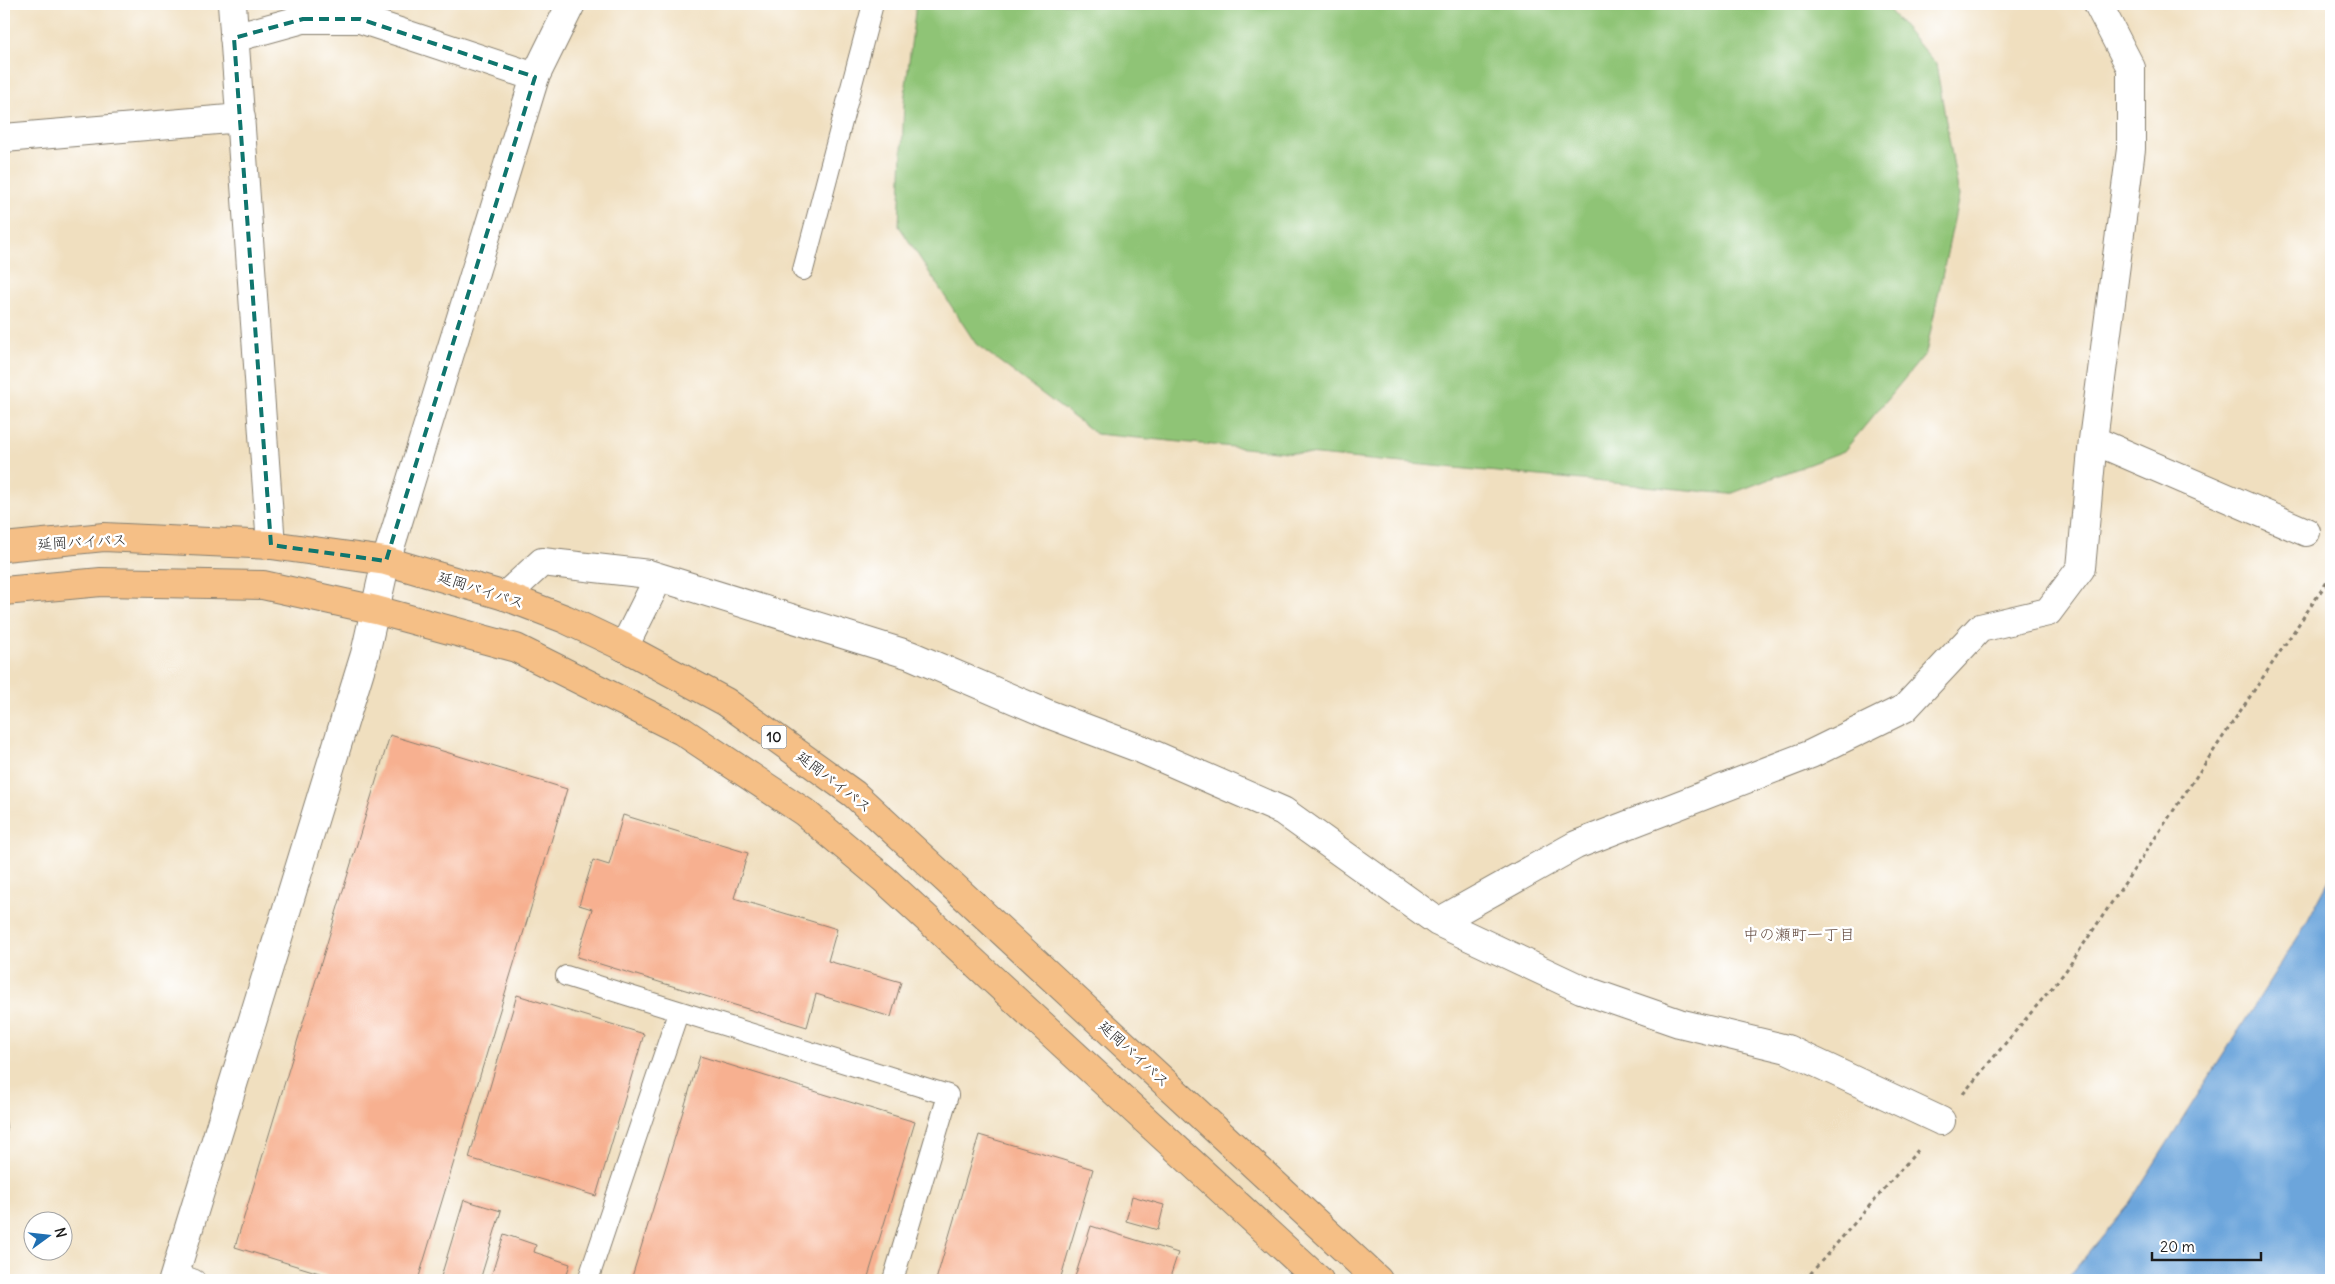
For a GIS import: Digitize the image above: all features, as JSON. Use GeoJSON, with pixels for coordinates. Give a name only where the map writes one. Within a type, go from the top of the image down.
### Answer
{"type":"FeatureCollection","features":[{"type":"Feature","properties":{"kind":"highway","name":"延岡バイパス"},"geometry":{"type":"LineString","coordinates":[[4,547],[104,537],[271,545],[386,561],[505,596],[565,619],[624,647],[726,702],[854,794],[1378,1280]]}},
{"type":"Feature","properties":{"kind":"highway"},"geometry":{"type":"LineString","coordinates":[[4,591],[101,582],[263,586],[376,610],[516,648],[682,731],[804,812],[884,878],[1318,1280]]}},
{"type":"Feature","properties":{"kind":"street"},"geometry":{"type":"LineString","coordinates":[[232,4],[271,545]]}},
{"type":"Feature","properties":{"kind":"street"},"geometry":{"type":"LineString","coordinates":[[181,1278],[365,654],[386,561],[535,77],[571,4]]}},
{"type":"Feature","properties":{"kind":"street"},"geometry":{"type":"LineString","coordinates":[[1438,922],[1576,845],[1812,754],[1905,708],[1980,628],[2048,612],[2081,568],[2092,440],[2131,149],[2132,68],[2098,4]]}},
{"type":"Feature","properties":{"kind":"street"},"geometry":{"type":"LineString","coordinates":[[234,38],[303,20],[360,19],[535,77]]}},
{"type":"Feature","properties":{"kind":"street"},"geometry":{"type":"LineString","coordinates":[[4,138],[240,118]]}},
{"type":"Feature","properties":{"kind":"street"},"geometry":{"type":"LineString","coordinates":[[2092,440],[2306,532]]}},
{"type":"Feature","properties":{"kind":"street"},"geometry":{"type":"LineString","coordinates":[[505,596],[542,562],[649,574],[658,579],[910,655],[1048,714],[1141,749],[1283,811],[1438,922],[1581,989],[1679,1023],[1787,1049],[1942,1120]]}},
{"type":"Feature","properties":{"kind":"street"},"geometry":{"type":"LineString","coordinates":[[624,647],[658,579]]}},
{"type":"Feature","properties":{"kind":"lane"},"geometry":{"type":"LineString","coordinates":[[803,270],[872,4]]}},
{"type":"Feature","properties":{"kind":"lane"},"geometry":{"type":"LineString","coordinates":[[566,976],[948,1095],[893,1280]]}},
{"type":"Feature","properties":{"kind":"lane"},"geometry":{"type":"LineString","coordinates":[[588,1280],[678,1012]]}},
{"type":"Feature","properties":{"kind":"path"},"geometry":{"type":"LineString","coordinates":[[1962,1094],[2064,972],[2331,576]]}},
{"type":"Feature","properties":{"kind":"path"},"geometry":{"type":"LineString","coordinates":[[1805,1280],[1918,1150]]}},
{"type":"Feature","properties":{"kind":"highlighted area"},"geometry":{"type":"Polygon","coordinates":[[[303,19],[360,19],[535,77],[386,561],[271,545],[234,38],[303,19]]]}},
{"type":"Feature","properties":{"kind":"green space"},"geometry":{"type":"Polygon","coordinates":[[[916,4],[1884,4],[1936,64],[1959,196],[1926,353],[1844,451],[1730,494],[1096,434],[976,344],[899,226],[904,102],[916,4]]]}},
{"type":"Feature","properties":{"kind":"water"},"geometry":{"type":"Polygon","coordinates":[[[2331,876],[2331,1280],[2066,1280],[2128,1205],[2303,929],[2331,876]]]}},
{"type":"Feature","properties":{"kind":"building"},"geometry":{"type":"Polygon","coordinates":[[[390,735],[567,789],[418,1280],[342,1280],[235,1247],[390,735]]]}},
{"type":"Feature","properties":{"kind":"building"},"geometry":{"type":"Polygon","coordinates":[[[623,815],[748,853],[734,898],[837,929],[828,961],[901,982],[891,1017],[816,994],[807,1027],[577,957],[592,909],[579,905],[593,860],[609,865],[623,815]]]}},
{"type":"Feature","properties":{"kind":"building"},"geometry":{"type":"Polygon","coordinates":[[[517,995],[644,1034],[596,1196],[469,1158],[517,995]]]}},
{"type":"Feature","properties":{"kind":"building"},"geometry":{"type":"Polygon","coordinates":[[[700,1056],[915,1122],[867,1280],[631,1280],[700,1056]]]}},
{"type":"Feature","properties":{"kind":"building"},"geometry":{"type":"Polygon","coordinates":[[[4,1111],[7,1130],[4,1138],[4,1111]]]}},
{"type":"Feature","properties":{"kind":"building"},"geometry":{"type":"Polygon","coordinates":[[[979,1135],[1093,1169],[1060,1280],[936,1280],[979,1135]]]}},
{"type":"Feature","properties":{"kind":"building"},"geometry":{"type":"Polygon","coordinates":[[[1132,1196],[1164,1205],[1158,1230],[1126,1221],[1132,1196]]]}},
{"type":"Feature","properties":{"kind":"building"},"geometry":{"type":"Polygon","coordinates":[[[464,1200],[501,1211],[480,1280],[440,1280],[464,1200]]]}},
{"type":"Feature","properties":{"kind":"building"},"geometry":{"type":"Polygon","coordinates":[[[1091,1226],[1178,1253],[1169,1280],[1074,1280],[1091,1226]]]}},
{"type":"Feature","properties":{"kind":"building"},"geometry":{"type":"Polygon","coordinates":[[[504,1234],[536,1245],[534,1252],[570,1264],[565,1280],[490,1280],[504,1234]]]}},
{"type":"Feature","properties":{"kind":"district","name":"中の瀬町一丁目"},"geometry":{"type":"Point","coordinates":[1799,934]}}]}
